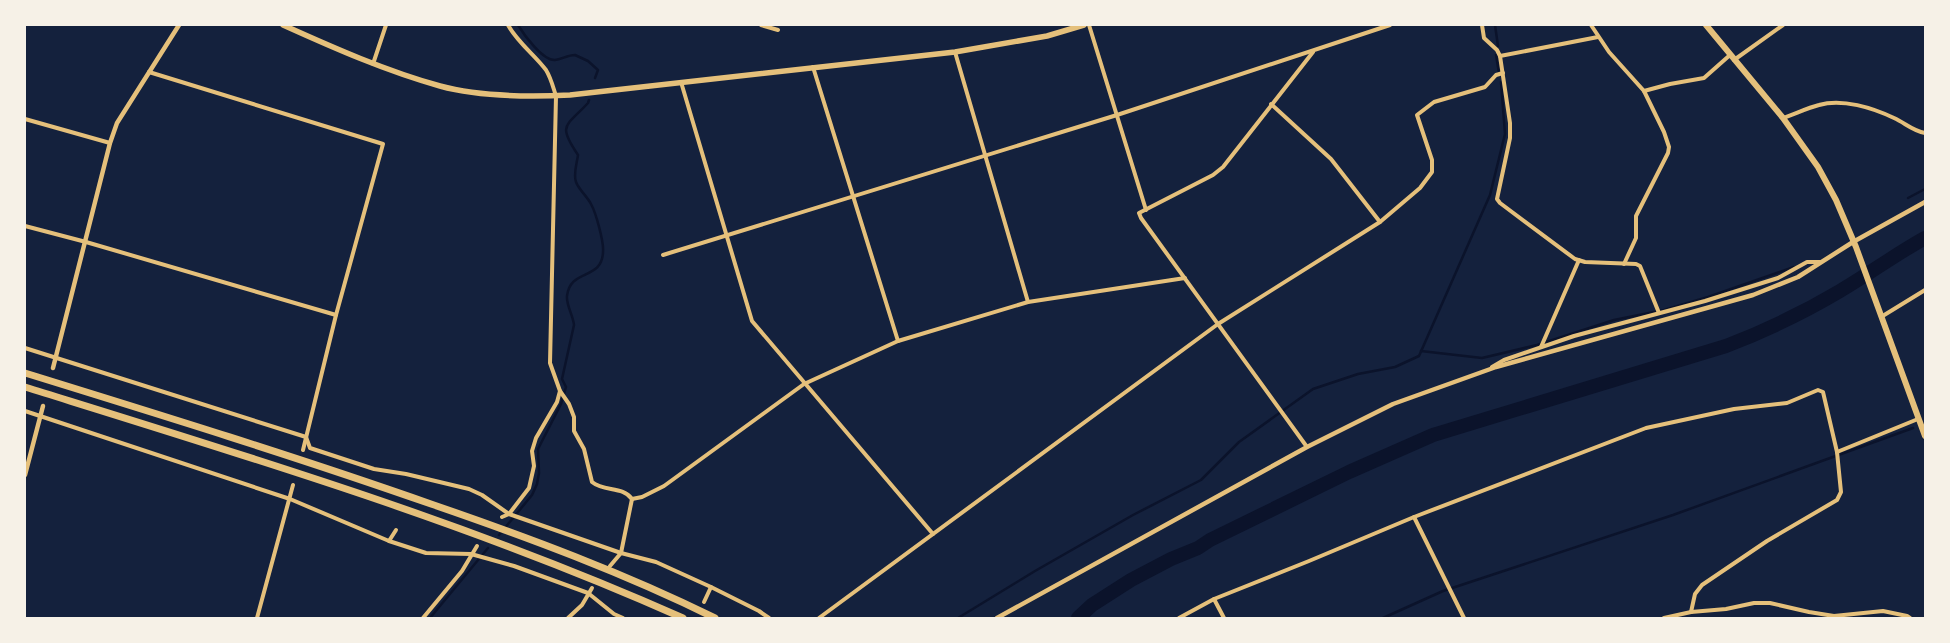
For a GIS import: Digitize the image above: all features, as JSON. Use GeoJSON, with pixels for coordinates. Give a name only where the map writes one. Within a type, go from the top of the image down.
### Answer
{"type":"FeatureCollection","features":[{"type":"Feature","properties":{"kind":"highway"},"geometry":{"type":"LineString","coordinates":[[1706,25],[1783,118],[1818,167],[1836,200],[1922,422],[1925,436]]}},
{"type":"Feature","properties":{"kind":"highway"},"geometry":{"type":"LineString","coordinates":[[25,373],[310,462],[484,522],[632,580],[715,618]]}},
{"type":"Feature","properties":{"kind":"highway"},"geometry":{"type":"LineString","coordinates":[[25,387],[407,509],[560,566],[683,618]]}},
{"type":"Feature","properties":{"kind":"main road"},"geometry":{"type":"LineString","coordinates":[[283,25],[373,64],[442,86],[521,97],[556,96],[955,52],[1047,36],[1084,25]]}},
{"type":"Feature","properties":{"kind":"street"},"geometry":{"type":"LineString","coordinates":[[53,368],[110,143],[117,123],[179,25]]}},
{"type":"Feature","properties":{"kind":"street"},"geometry":{"type":"LineString","coordinates":[[373,64],[386,25]]}},
{"type":"Feature","properties":{"kind":"street"},"geometry":{"type":"LineString","coordinates":[[508,25],[518,41],[545,70],[552,81],[556,96],[550,363],[560,392],[570,404],[574,417],[574,431],[584,449],[592,482],[598,486],[625,492],[632,499]]}},
{"type":"Feature","properties":{"kind":"street"},"geometry":{"type":"LineString","coordinates":[[761,25],[778,30]]}},
{"type":"Feature","properties":{"kind":"street"},"geometry":{"type":"LineString","coordinates":[[1089,25],[1146,210]]}},
{"type":"Feature","properties":{"kind":"street"},"geometry":{"type":"LineString","coordinates":[[663,255],[1117,115],[1313,52],[1390,25]]}},
{"type":"Feature","properties":{"kind":"street"},"geometry":{"type":"LineString","coordinates":[[1482,25],[1484,38],[1497,50],[1500,56],[1510,123],[1510,138],[1497,199],[1507,209],[1579,260],[1640,266],[1659,312]]}},
{"type":"Feature","properties":{"kind":"street"},"geometry":{"type":"LineString","coordinates":[[1591,25],[1598,37],[1644,91],[1664,132],[1669,147],[1668,153],[1636,216],[1636,238],[1624,264]]}},
{"type":"Feature","properties":{"kind":"street"},"geometry":{"type":"LineString","coordinates":[[1644,91],[1704,78],[1783,25]]}},
{"type":"Feature","properties":{"kind":"street"},"geometry":{"type":"LineString","coordinates":[[1500,56],[1598,37]]}},
{"type":"Feature","properties":{"kind":"street"},"geometry":{"type":"LineString","coordinates":[[955,52],[1028,302]]}},
{"type":"Feature","properties":{"kind":"street"},"geometry":{"type":"LineString","coordinates":[[1307,447],[1141,218],[1140,213],[1213,175],[1223,167],[1313,52]]}},
{"type":"Feature","properties":{"kind":"street"},"geometry":{"type":"LineString","coordinates":[[813,67],[898,341]]}},
{"type":"Feature","properties":{"kind":"street"},"geometry":{"type":"LineString","coordinates":[[149,72],[383,144],[336,315],[303,450]]}},
{"type":"Feature","properties":{"kind":"street"},"geometry":{"type":"LineString","coordinates":[[819,618],[1218,324],[1380,222],[1420,188],[1428,180],[1432,172],[1432,160],[1417,115],[1434,102],[1485,87],[1496,75],[1503,73]]}},
{"type":"Feature","properties":{"kind":"street"},"geometry":{"type":"LineString","coordinates":[[681,82],[752,321],[933,534]]}},
{"type":"Feature","properties":{"kind":"street"},"geometry":{"type":"LineString","coordinates":[[1783,118],[1821,104],[1840,103],[1861,106],[1894,118],[1917,132],[1925,134]]}},
{"type":"Feature","properties":{"kind":"street"},"geometry":{"type":"LineString","coordinates":[[1271,104],[1331,159],[1380,222]]}},
{"type":"Feature","properties":{"kind":"street"},"geometry":{"type":"LineString","coordinates":[[25,119],[110,143]]}},
{"type":"Feature","properties":{"kind":"street"},"geometry":{"type":"LineString","coordinates":[[998,618],[1307,447],[1393,404],[1489,370],[1753,295],[1798,276],[1925,202]]}},
{"type":"Feature","properties":{"kind":"street"},"geometry":{"type":"LineString","coordinates":[[25,226],[336,315]]}},
{"type":"Feature","properties":{"kind":"street"},"geometry":{"type":"LineString","coordinates":[[1541,347],[1579,260]]}},
{"type":"Feature","properties":{"kind":"street"},"geometry":{"type":"LineString","coordinates":[[1489,370],[1504,360],[1541,347],[1659,312],[1705,301],[1778,278],[1807,262],[1821,262]]}},
{"type":"Feature","properties":{"kind":"street"},"geometry":{"type":"LineString","coordinates":[[632,499],[664,486],[804,384],[898,341],[1028,302],[1185,278]]}},
{"type":"Feature","properties":{"kind":"street"},"geometry":{"type":"LineString","coordinates":[[1881,317],[1925,290]]}},
{"type":"Feature","properties":{"kind":"street"},"geometry":{"type":"LineString","coordinates":[[25,348],[306,437]]}},
{"type":"Feature","properties":{"kind":"street"},"geometry":{"type":"LineString","coordinates":[[1179,618],[1214,599],[1414,516],[1646,428],[1734,409],[1787,403],[1818,390],[1823,392],[1837,452],[1841,492],[1837,500],[1766,541],[1702,585],[1695,594],[1691,612]]}},
{"type":"Feature","properties":{"kind":"street"},"geometry":{"type":"LineString","coordinates":[[513,516],[529,488],[534,466],[532,451],[536,438],[557,402],[560,392]]}},
{"type":"Feature","properties":{"kind":"street"},"geometry":{"type":"LineString","coordinates":[[25,475],[43,406]]}},
{"type":"Feature","properties":{"kind":"street"},"geometry":{"type":"LineString","coordinates":[[25,411],[290,499],[389,541],[426,552],[471,554],[514,566],[588,592],[614,614],[623,618]]}},
{"type":"Feature","properties":{"kind":"street"},"geometry":{"type":"LineString","coordinates":[[1837,452],[1922,422]]}},
{"type":"Feature","properties":{"kind":"street"},"geometry":{"type":"LineString","coordinates":[[306,437],[310,448],[374,469],[406,474],[469,489],[482,495],[513,516],[656,562],[711,587],[769,618]]}},
{"type":"Feature","properties":{"kind":"street"},"geometry":{"type":"LineString","coordinates":[[257,618],[293,486]]}},
{"type":"Feature","properties":{"kind":"street"},"geometry":{"type":"LineString","coordinates":[[610,566],[621,552],[632,499]]}},
{"type":"Feature","properties":{"kind":"street"},"geometry":{"type":"LineString","coordinates":[[502,517],[513,516]]}},
{"type":"Feature","properties":{"kind":"street"},"geometry":{"type":"LineString","coordinates":[[1414,516],[1464,618]]}},
{"type":"Feature","properties":{"kind":"street"},"geometry":{"type":"LineString","coordinates":[[389,541],[396,530]]}},
{"type":"Feature","properties":{"kind":"street"},"geometry":{"type":"LineString","coordinates":[[423,618],[462,571],[476,546]]}},
{"type":"Feature","properties":{"kind":"street"},"geometry":{"type":"LineString","coordinates":[[704,602],[711,587]]}},
{"type":"Feature","properties":{"kind":"street"},"geometry":{"type":"LineString","coordinates":[[568,618],[582,605],[592,588]]}},
{"type":"Feature","properties":{"kind":"street"},"geometry":{"type":"LineString","coordinates":[[1214,599],[1224,618]]}},
{"type":"Feature","properties":{"kind":"street"},"geometry":{"type":"LineString","coordinates":[[1664,618],[1691,612],[1726,610],[1754,603],[1770,604],[1834,616],[1883,611],[1910,618]]}},
{"type":"Feature","properties":{"kind":"waterway"},"geometry":{"type":"LineString","coordinates":[[518,25],[534,47],[545,56],[555,60],[575,55],[588,61],[598,70],[595,78]]}},
{"type":"Feature","properties":{"kind":"waterway"},"geometry":{"type":"LineString","coordinates":[[1495,25],[1498,46]]}},
{"type":"Feature","properties":{"kind":"waterway"},"geometry":{"type":"LineString","coordinates":[[1496,55],[1499,73]]}},
{"type":"Feature","properties":{"kind":"waterway"},"geometry":{"type":"LineString","coordinates":[[958,618],[1133,515],[1201,480],[1239,442],[1313,389],[1358,374],[1395,367],[1419,356],[1490,195],[1505,134],[1501,82]]}},
{"type":"Feature","properties":{"kind":"waterway"},"geometry":{"type":"LineString","coordinates":[[499,535],[532,495],[537,484],[539,473],[538,449],[561,404],[566,387],[562,379],[574,325],[567,299],[569,287],[579,277],[597,267],[603,252],[595,214],[575,179],[578,155],[571,145],[566,131],[567,126],[589,100]]}},
{"type":"Feature","properties":{"kind":"waterway"},"geometry":{"type":"LineString","coordinates":[[1908,198],[1925,189]]}},
{"type":"Feature","properties":{"kind":"waterway"},"geometry":{"type":"LineString","coordinates":[[1078,618],[1092,605],[1131,580],[1349,472],[1433,435],[1741,340],[1784,321],[1826,299],[1925,238]]}},
{"type":"Feature","properties":{"kind":"waterway"},"geometry":{"type":"LineString","coordinates":[[1421,351],[1482,358],[1537,345],[1614,320],[1664,310],[1794,267]]}},
{"type":"Feature","properties":{"kind":"waterway"},"geometry":{"type":"LineString","coordinates":[[1383,618],[1443,591],[1673,515],[1913,428]]}},
{"type":"Feature","properties":{"kind":"waterway"},"geometry":{"type":"LineString","coordinates":[[430,618],[488,548]]}}]}
